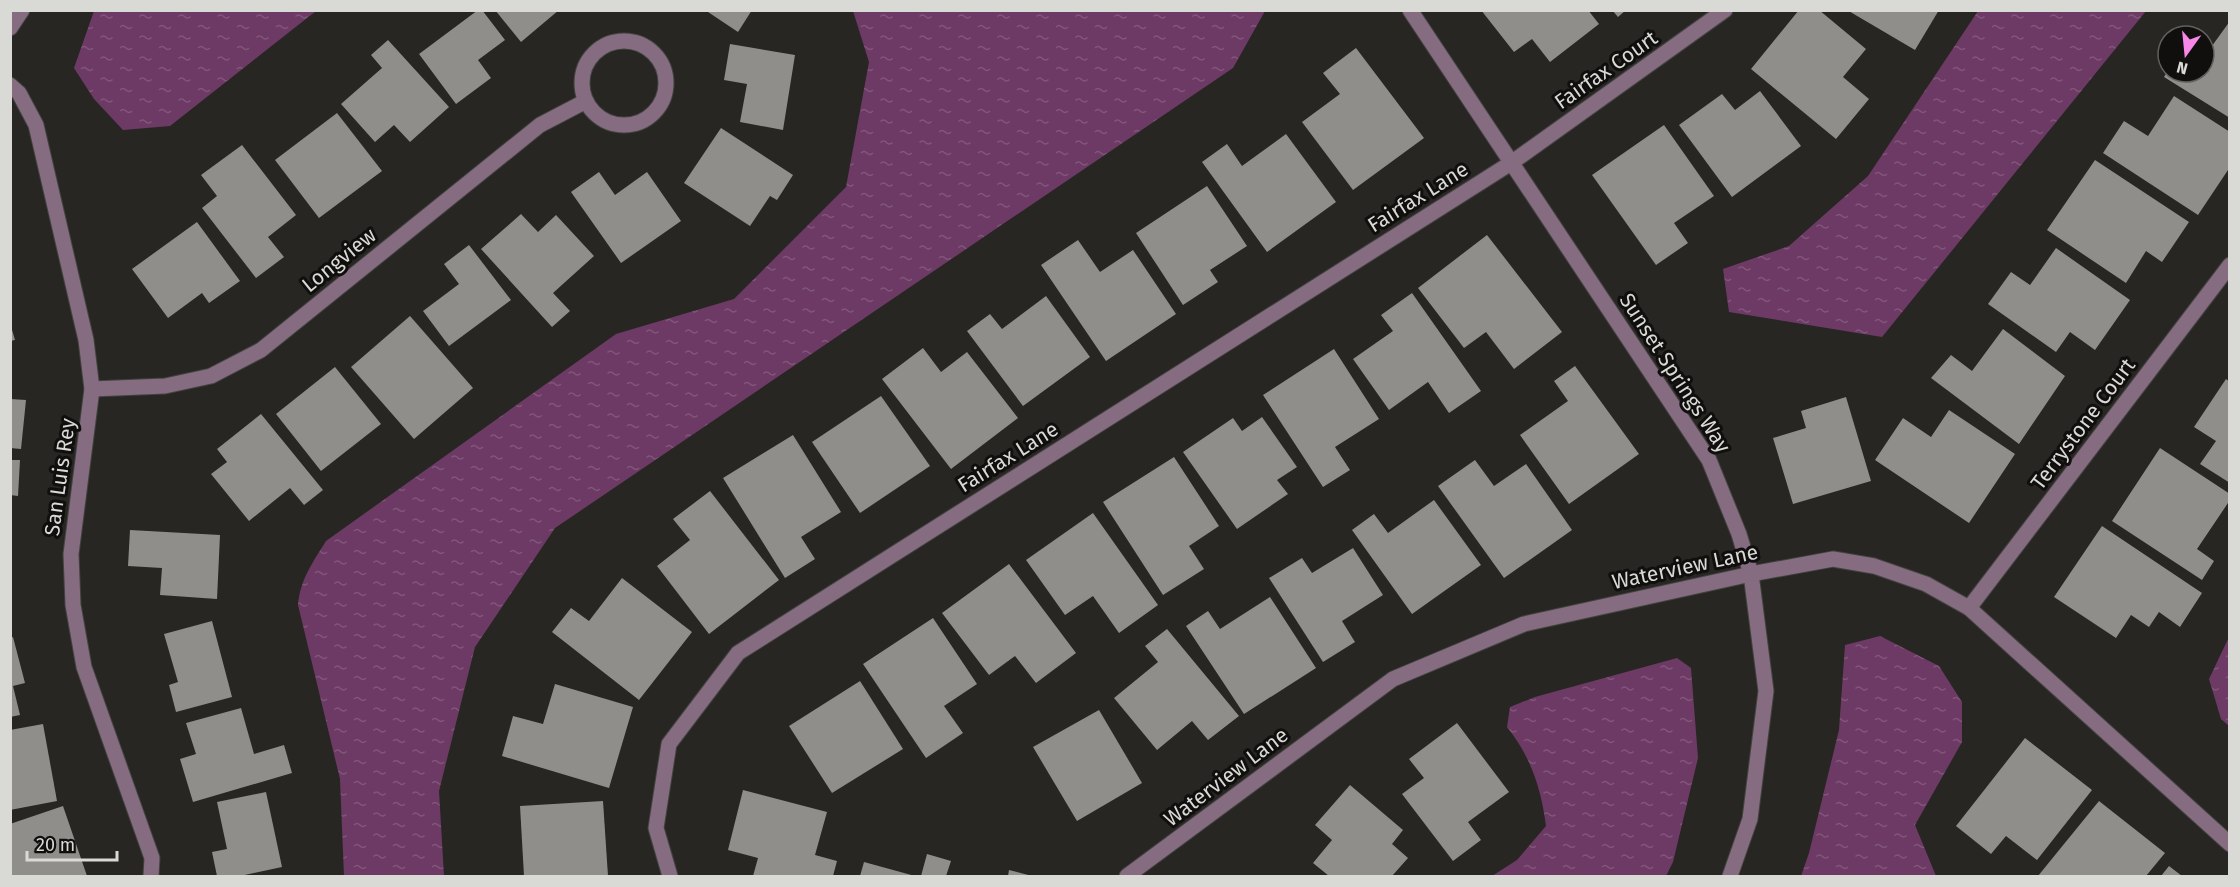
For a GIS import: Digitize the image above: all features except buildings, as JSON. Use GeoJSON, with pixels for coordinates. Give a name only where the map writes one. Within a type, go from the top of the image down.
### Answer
{"type":"FeatureCollection","features":[{"type":"Feature","properties":{"kind":"street"},"geometry":{"type":"LineString","coordinates":[[10,28],[22,10]]}},
{"type":"Feature","properties":{"kind":"street","name":"Sunset Springs Way"},"geometry":{"type":"LineString","coordinates":[[1410,10],[1709,460],[1739,534],[1751,574],[1766,691],[1750,819],[1731,876]]}},
{"type":"Feature","properties":{"kind":"street","name":"Fairfax Court"},"geometry":{"type":"LineString","coordinates":[[1511,164],[1725,10]]}},
{"type":"Feature","properties":{"kind":"street"},"geometry":{"type":"LineString","coordinates":[[633,42],[645,46],[662,66],[666,92],[653,114],[642,121],[616,124],[604,120],[586,101],[583,88],[588,63],[607,45],[633,42]]}},
{"type":"Feature","properties":{"kind":"street","name":"San Luis Rey"},"geometry":{"type":"LineString","coordinates":[[10,85],[19,93],[36,125],[86,340],[92,389],[71,554],[73,605],[84,667],[152,858],[151,876]]}},
{"type":"Feature","properties":{"kind":"street","name":"Longview"},"geometry":{"type":"LineString","coordinates":[[92,389],[165,386],[211,376],[261,350],[540,125],[586,101]]}},
{"type":"Feature","properties":{"kind":"street","name":"Fairfax Lane"},"geometry":{"type":"LineString","coordinates":[[670,876],[656,828],[669,744],[738,653],[1511,164]]}},
{"type":"Feature","properties":{"kind":"street","name":"Terrystone Court"},"geometry":{"type":"LineString","coordinates":[[1969,608],[2229,265]]}},
{"type":"Feature","properties":{"kind":"street","name":"Waterview Lane"},"geometry":{"type":"LineString","coordinates":[[1127,876],[1392,680],[1524,624],[1751,574],[1833,559],[1874,566],[1926,584],[1969,608],[2229,844]]}},
{"type":"Feature","properties":{"kind":"water"},"geometry":{"type":"Polygon","coordinates":[[[94,10],[316,11],[170,126],[123,130],[94,99],[74,68],[94,10]]]}},
{"type":"Feature","properties":{"kind":"water"},"geometry":{"type":"Polygon","coordinates":[[[853,11],[1265,11],[1233,68],[555,528],[475,647],[439,791],[444,876],[344,876],[340,779],[298,605],[301,587],[312,564],[326,541],[616,334],[734,299],[846,187],[869,62],[853,11]]]}},
{"type":"Feature","properties":{"kind":"water"},"geometry":{"type":"Polygon","coordinates":[[[1978,11],[2146,11],[1882,337],[1729,312],[1723,269],[1789,246],[1868,176],[1978,11]]]}},
{"type":"Feature","properties":{"kind":"water"},"geometry":{"type":"Polygon","coordinates":[[[1880,636],[1939,666],[1962,702],[1962,742],[1915,825],[1936,876],[1801,876],[1809,853],[1839,730],[1845,645],[1880,636]]]}},
{"type":"Feature","properties":{"kind":"water"},"geometry":{"type":"Polygon","coordinates":[[[2229,637],[2229,726],[2221,719],[2209,679],[2229,637]]]}},
{"type":"Feature","properties":{"kind":"water"},"geometry":{"type":"Polygon","coordinates":[[[1677,658],[1691,668],[1698,758],[1673,862],[1666,876],[1492,876],[1517,860],[1546,826],[1541,799],[1529,761],[1507,727],[1510,707],[1535,697],[1677,658]]]}}]}
